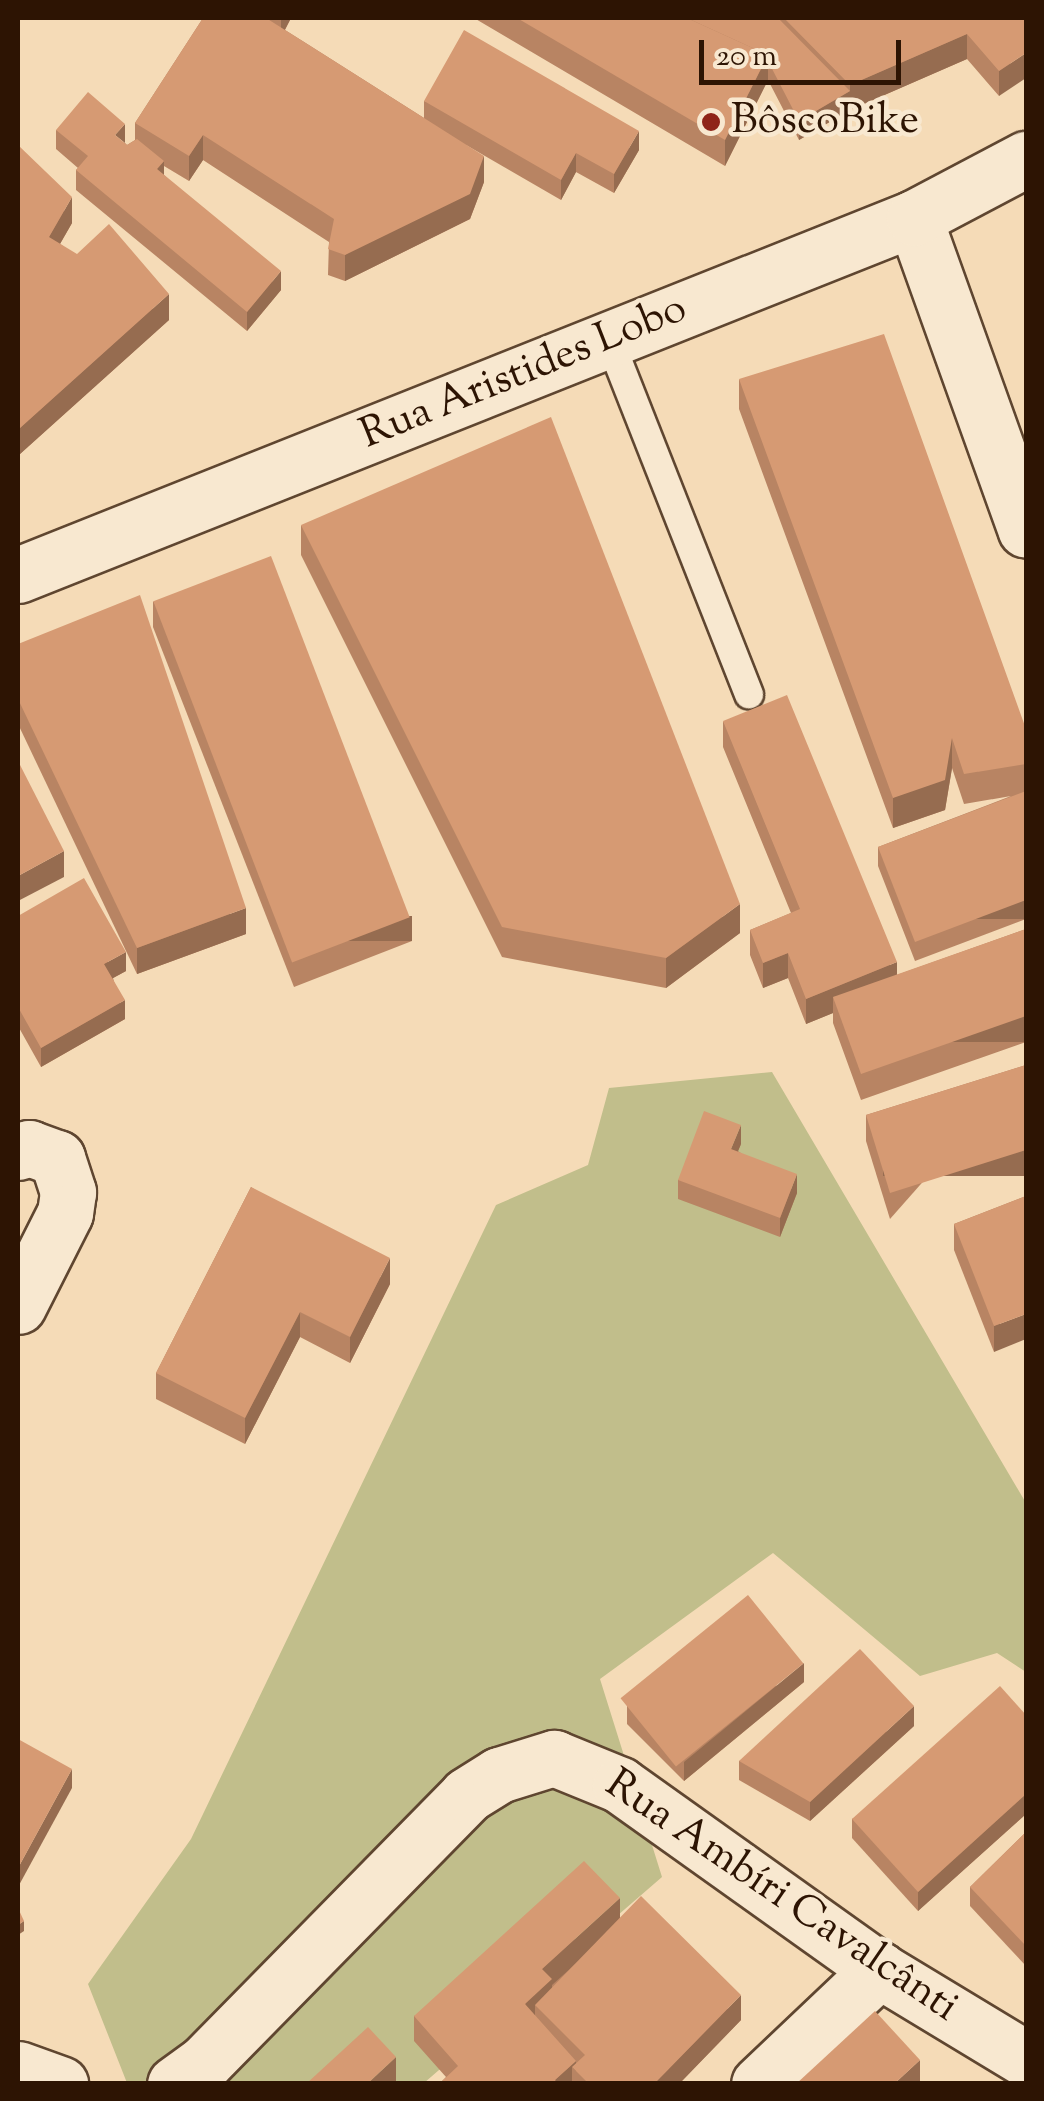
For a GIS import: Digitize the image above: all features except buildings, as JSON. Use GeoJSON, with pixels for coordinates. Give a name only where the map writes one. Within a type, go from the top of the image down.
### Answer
{"type":"FeatureCollection","features":[{"type":"Feature","properties":{"kind":"street","name":"Rua Aristides Lobo"},"geometry":{"type":"LineString","coordinates":[[18,576],[914,218],[1026,159]]}},
{"type":"Feature","properties":{"kind":"street"},"geometry":{"type":"LineString","coordinates":[[914,218],[1026,530]]}},
{"type":"Feature","properties":{"kind":"street"},"geometry":{"type":"LineString","coordinates":[[18,1152],[30,1148],[57,1158],[68,1175],[65,1213],[18,1306]]}},
{"type":"Feature","properties":{"kind":"street","name":"Rua Ambíri Cavalcânti"},"geometry":{"type":"LineString","coordinates":[[175,2084],[206,2062],[467,1795],[499,1774],[554,1758],[580,1763],[620,1785],[879,1970],[1026,2059]]}},
{"type":"Feature","properties":{"kind":"street"},"geometry":{"type":"LineString","coordinates":[[759,2084],[879,1970]]}},
{"type":"Feature","properties":{"kind":"street"},"geometry":{"type":"LineString","coordinates":[[18,2069],[60,2084]]}},
{"type":"Feature","properties":{"kind":"lane"},"geometry":{"type":"LineString","coordinates":[[608,339],[748,694]]}},
{"type":"Feature","properties":{"kind":"shaded area"},"geometry":{"type":"Polygon","coordinates":[[[772,1072],[1026,1503],[1026,1672],[997,1653],[920,1676],[773,1553],[600,1679],[662,1877],[424,2083],[127,2083],[88,1984],[191,1839],[496,1205],[588,1165],[609,1088],[772,1072]]]}},
{"type":"Feature","properties":{"kind":"place","name":"BôscoBike"},"geometry":{"type":"Point","coordinates":[711,122]}}]}
